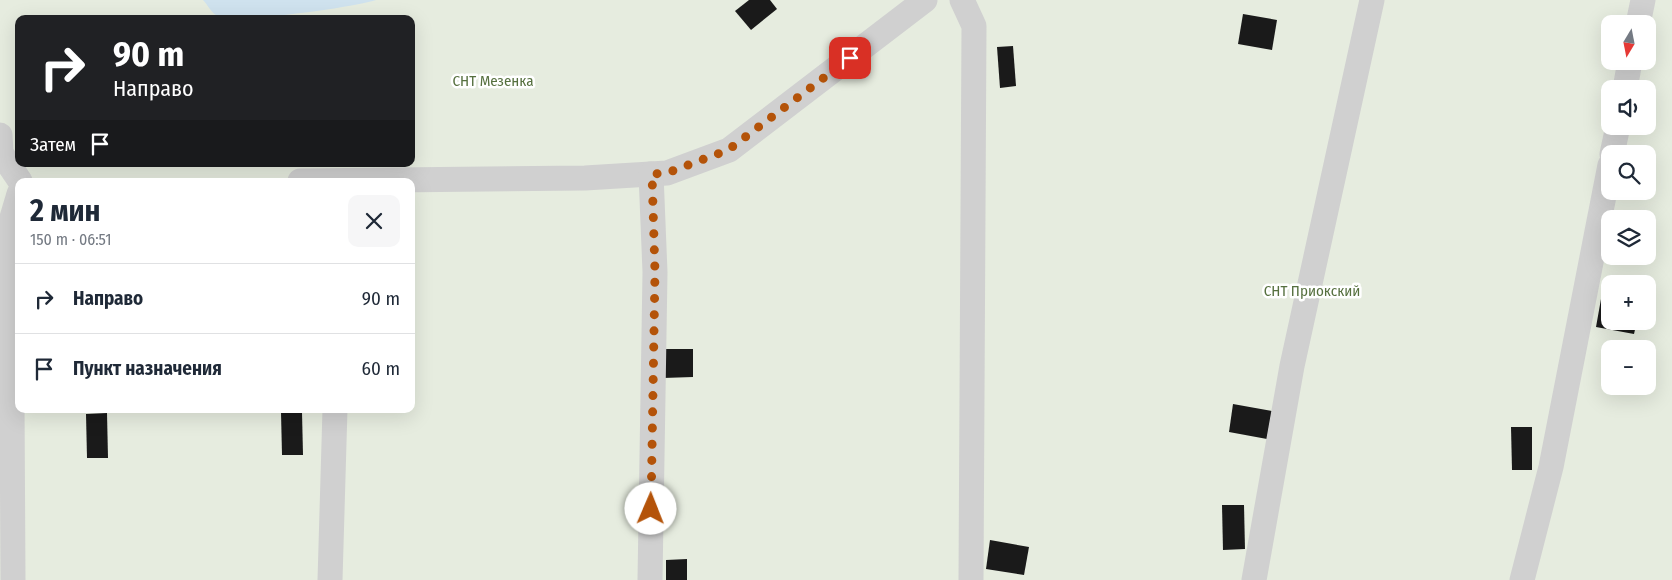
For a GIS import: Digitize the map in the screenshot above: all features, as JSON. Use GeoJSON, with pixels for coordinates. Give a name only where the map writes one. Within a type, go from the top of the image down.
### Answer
{"type":"FeatureCollection","features":[{"type":"Feature","properties":{"kind":"street"},"geometry":{"type":"LineString","coordinates":[[415,180],[585,178],[667,173],[728,150],[925,0]]}},
{"type":"Feature","properties":{"kind":"street"},"geometry":{"type":"LineString","coordinates":[[962,0],[974,26],[971,580]]}},
{"type":"Feature","properties":{"kind":"street"},"geometry":{"type":"LineString","coordinates":[[1254,580],[1292,366],[1372,0]]}},
{"type":"Feature","properties":{"kind":"street"},"geometry":{"type":"LineString","coordinates":[[1640,15],[1643,0]]}},
{"type":"Feature","properties":{"kind":"street"},"geometry":{"type":"LineString","coordinates":[[0,135],[1,153],[16,178]]}},
{"type":"Feature","properties":{"kind":"street"},"geometry":{"type":"LineString","coordinates":[[650,580],[655,272],[652,174]]}},
{"type":"Feature","properties":{"kind":"street"},"geometry":{"type":"LineString","coordinates":[[0,184],[15,183]]}},
{"type":"Feature","properties":{"kind":"street"},"geometry":{"type":"LineString","coordinates":[[1522,580],[1551,466],[1603,200]]}},
{"type":"Feature","properties":{"kind":"street"},"geometry":{"type":"LineString","coordinates":[[13,580],[11,221],[15,208]]}},
{"type":"Feature","properties":{"kind":"street"},"geometry":{"type":"LineString","coordinates":[[330,580],[335,413]]}},
{"type":"Feature","properties":{"kind":"green space","name":"СНТ Приокский"},"geometry":{"type":"Polygon","coordinates":[[[0,0],[1672,0],[1672,580],[0,580],[0,0]]]}},
{"type":"Feature","properties":{"kind":"water"},"geometry":{"type":"Polygon","coordinates":[[[203,0],[376,0],[281,15],[216,15],[203,0]]]}},
{"type":"Feature","properties":{"kind":"building"},"geometry":{"type":"Polygon","coordinates":[[[749,0],[770,0],[777,9],[751,30],[735,11],[749,0]]]}},
{"type":"Feature","properties":{"kind":"building"},"geometry":{"type":"Polygon","coordinates":[[[1243,14],[1277,20],[1272,50],[1238,44],[1243,14]]]}},
{"type":"Feature","properties":{"kind":"building"},"geometry":{"type":"Polygon","coordinates":[[[1013,46],[1016,86],[1000,88],[997,47],[1013,46]]]}},
{"type":"Feature","properties":{"kind":"building"},"geometry":{"type":"Polygon","coordinates":[[[1601,299],[1601,328],[1596,327],[1601,299]]]}},
{"type":"Feature","properties":{"kind":"building"},"geometry":{"type":"Polygon","coordinates":[[[1612,330],[1635,330],[1634,334],[1612,330]]]}},
{"type":"Feature","properties":{"kind":"building"},"geometry":{"type":"Polygon","coordinates":[[[663,349],[693,349],[693,377],[663,378],[663,349]]]}},
{"type":"Feature","properties":{"kind":"building"},"geometry":{"type":"Polygon","coordinates":[[[1233,404],[1272,411],[1267,439],[1229,432],[1233,404]]]}},
{"type":"Feature","properties":{"kind":"building"},"geometry":{"type":"Polygon","coordinates":[[[107,413],[108,458],[87,458],[86,414],[107,413]]]}},
{"type":"Feature","properties":{"kind":"building"},"geometry":{"type":"Polygon","coordinates":[[[281,413],[302,413],[303,455],[282,455],[281,413]]]}},
{"type":"Feature","properties":{"kind":"building"},"geometry":{"type":"Polygon","coordinates":[[[1511,427],[1532,427],[1532,470],[1512,470],[1511,427]]]}},
{"type":"Feature","properties":{"kind":"building"},"geometry":{"type":"Polygon","coordinates":[[[1222,505],[1244,505],[1245,549],[1223,550],[1222,505]]]}},
{"type":"Feature","properties":{"kind":"building"},"geometry":{"type":"Polygon","coordinates":[[[990,540],[1029,547],[1024,575],[986,569],[990,540]]]}},
{"type":"Feature","properties":{"kind":"building"},"geometry":{"type":"Polygon","coordinates":[[[687,559],[687,580],[666,580],[666,560],[687,559]]]}},
{"type":"Feature","properties":{"kind":"route"},"geometry":{"type":"LineString","coordinates":[[651,509],[655,272],[652,174],[667,173],[728,150],[850,58]]}},
{"type":"Feature","properties":{"kind":"park label","name":"СНТ Мезенка"},"geometry":{"type":"Point","coordinates":[493,81]}}]}
